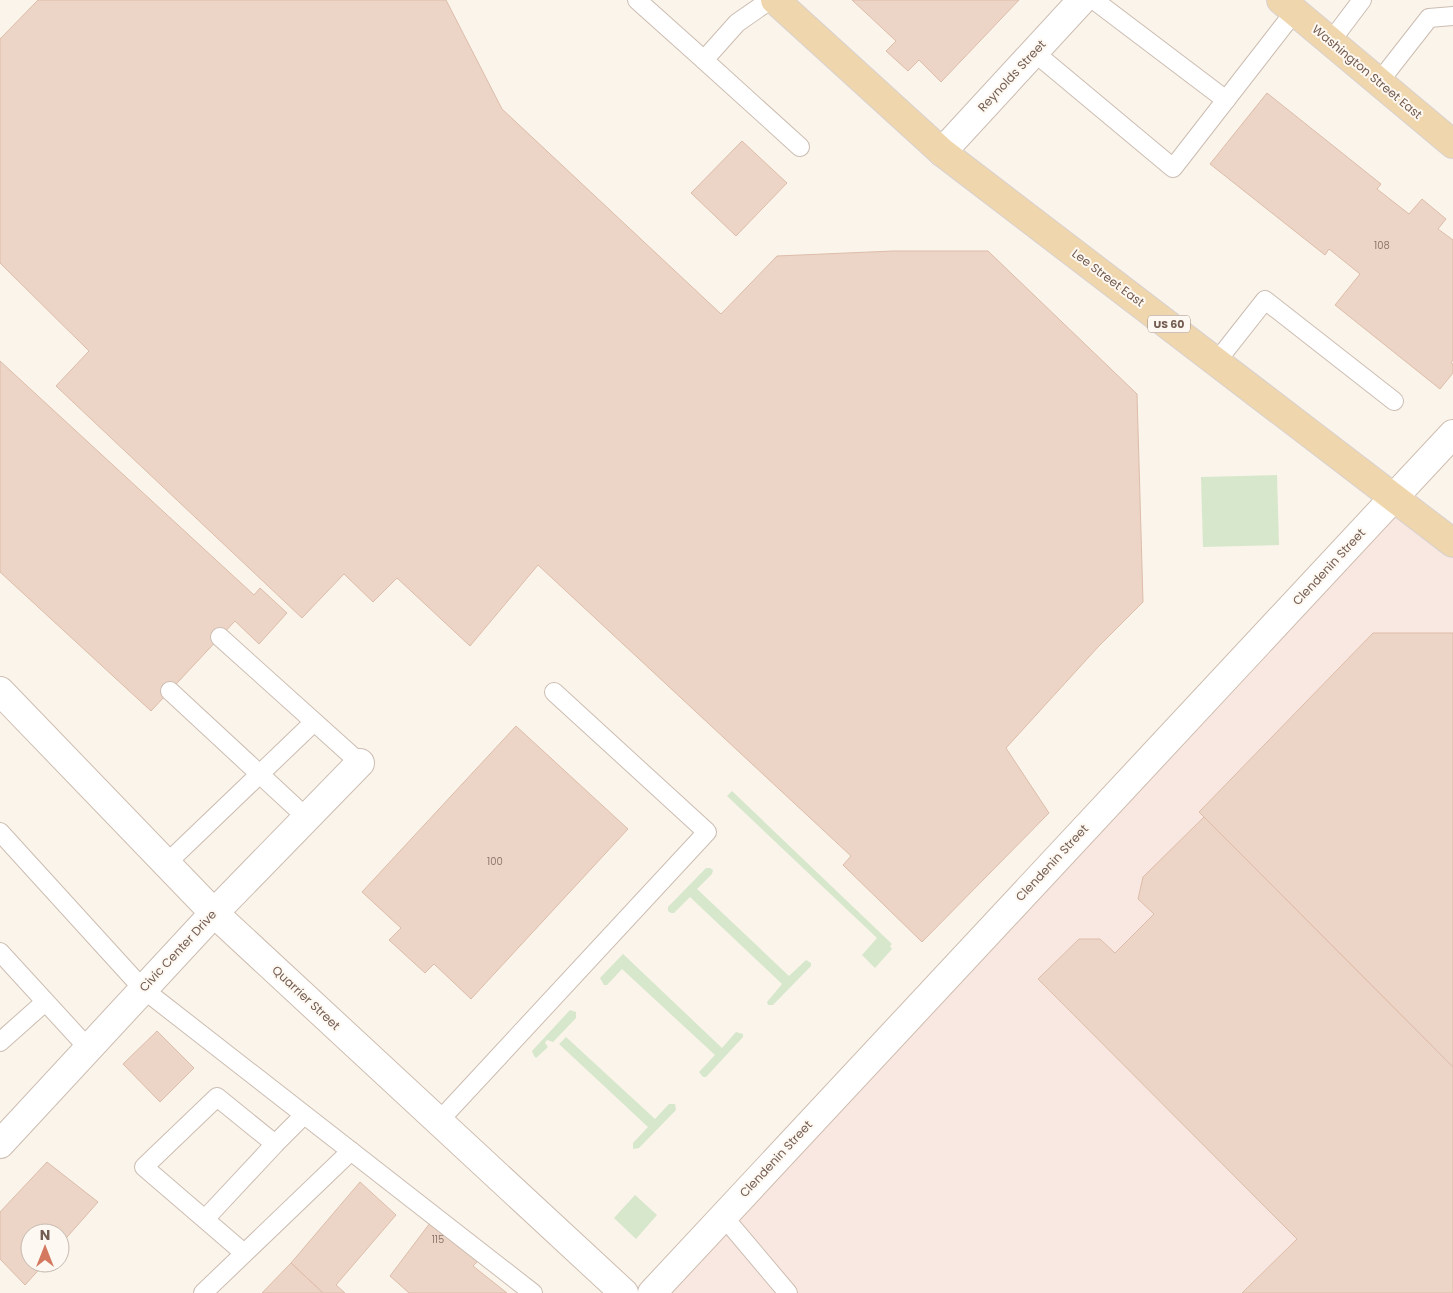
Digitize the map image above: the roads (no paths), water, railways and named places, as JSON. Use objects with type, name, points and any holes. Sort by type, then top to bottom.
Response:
[{"type":"main road","name":"Lee Street East","points":[[775,0],[942,152],[1453,543]]},
{"type":"main road","name":"Washington Street East","points":[[1288,6],[1453,144]]},
{"type":"street","name":"Reynolds Street","points":[[942,152],[1082,0]]},
{"type":"street","name":"Clendenin Street","points":[[652,1293],[1453,434]]},
{"type":"street","name":"Quarrier Street","points":[[0,691],[214,913],[624,1293]]},
{"type":"street","name":"Civic Center Drive","points":[[0,1144],[143,988],[360,763]]},
{"type":"lane","points":[[637,0],[800,147]]},
{"type":"lane","points":[[704,60],[737,23],[770,0]]},
{"type":"lane","points":[[1094,0],[1226,100]]},
{"type":"lane","points":[[1331,41],[1362,0]]},
{"type":"lane","points":[[1034,52],[1173,168],[1226,100],[1288,6]]},
{"type":"lane","points":[[1379,82],[1429,18],[1453,16]]},
{"type":"lane","points":[[1217,361],[1265,300],[1394,401]]},
{"type":"lane","points":[[220,637],[360,763]]},
{"type":"lane","points":[[170,691],[307,818]]},
{"type":"lane","points":[[439,1121],[707,832],[554,692]]},
{"type":"lane","points":[[167,864],[314,722]]},
{"type":"lane","points":[[0,832],[143,988],[533,1293]]},
{"type":"lane","points":[[0,952],[88,1048]]},
{"type":"lane","points":[[0,1042],[45,1002]]},
{"type":"lane","points":[[244,1253],[144,1168],[217,1097],[275,1144]]},
{"type":"lane","points":[[205,1219],[304,1115]]},
{"type":"lane","points":[[203,1293],[351,1151]]},
{"type":"lane","points":[[723,1216],[788,1293]]}]
